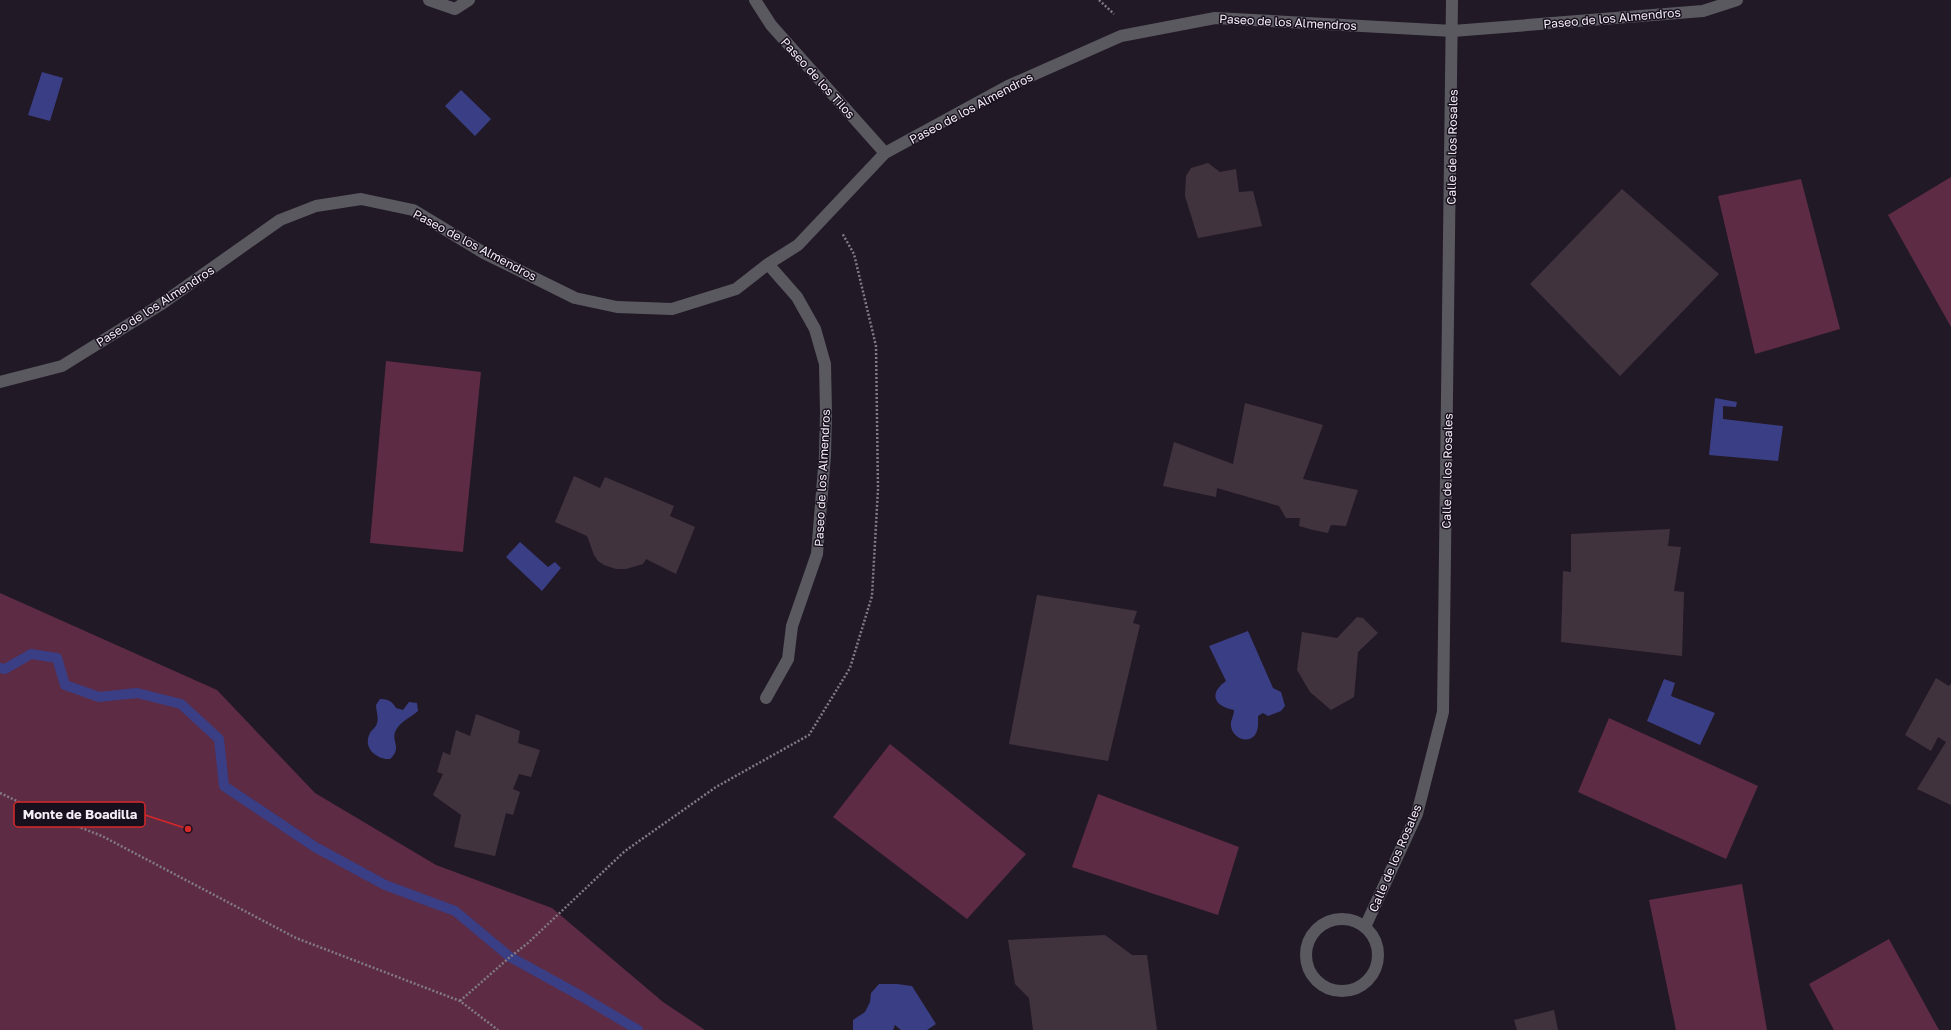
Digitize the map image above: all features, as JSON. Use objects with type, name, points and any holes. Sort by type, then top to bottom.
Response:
[{"type":"street","points":[[428,0],[455,8],[469,0]]},
{"type":"street","name":"Paseo de los Tilos","points":[[755,0],[772,25],[885,153]]},
{"type":"street","name":"Calle de los Rosales","points":[[1365,927],[1417,814],[1443,712],[1453,30],[1452,0]]},
{"type":"street","name":"Paseo de los Almendros","points":[[0,382],[62,366],[160,305],[280,220],[316,206],[361,199],[413,210],[484,253],[575,298],[617,307],[672,309],[736,289],[768,264],[798,245],[885,153],[1008,86],[1121,36],[1215,18],[1453,30],[1703,11],[1737,0]]},
{"type":"street","name":"Paseo de los Almendros","points":[[766,698],[788,659],[792,626],[817,554],[825,455],[826,413],[824,364],[815,329],[797,297],[768,264]]},
{"type":"street","points":[[1344,919],[1354,921],[1365,927],[1375,942],[1378,958],[1371,977],[1361,986],[1346,991],[1333,990],[1317,982],[1308,970],[1305,951],[1309,939],[1317,928],[1331,920],[1344,919]]},
{"type":"path","points":[[460,1001],[528,943],[625,851],[716,787],[809,735],[850,668],[872,596],[878,488],[876,346],[854,254],[829,212]]},
{"type":"path","points":[[0,792],[36,810],[102,836],[296,938],[460,1001],[498,1030]]},
{"type":"shaded area","points":[[42,72],[63,78],[50,121],[28,115]]},
{"type":"shaded area","points":[[461,90],[491,119],[475,136],[445,106]]},
{"type":"shaded area","points":[[1951,177],[1951,327],[1888,215]]},
{"type":"shaded area","points":[[1801,179],[1840,329],[1755,354],[1718,196]]},
{"type":"shaded area","points":[[386,361],[481,372],[463,552],[370,543]]},
{"type":"shaded area","points":[[1715,398],[1737,402],[1736,407],[1723,406],[1723,419],[1783,426],[1778,461],[1709,455]]},
{"type":"shaded area","points":[[520,542],[548,567],[555,562],[561,568],[542,591],[506,557]]},
{"type":"shaded area","points":[[0,593],[217,690],[315,793],[436,865],[552,908],[663,1002],[705,1030],[0,1030]]},
{"type":"shaded area","points":[[1248,631],[1273,688],[1281,692],[1285,706],[1281,711],[1268,716],[1263,713],[1258,716],[1258,728],[1255,735],[1252,738],[1244,739],[1237,736],[1232,730],[1231,724],[1234,710],[1222,705],[1216,698],[1217,690],[1226,681],[1209,646]]},
{"type":"shaded area","points":[[1664,679],[1675,683],[1671,696],[1715,713],[1700,745],[1647,721]]},
{"type":"shaded area","points":[[380,699],[390,701],[396,708],[403,710],[409,702],[417,703],[418,711],[403,722],[396,730],[394,737],[396,751],[390,759],[385,759],[376,755],[369,748],[368,744],[370,733],[378,721],[376,705]]},
{"type":"shaded area","points":[[1609,718],[1758,786],[1726,859],[1578,792]]},
{"type":"shaded area","points":[[890,744],[1026,854],[967,919],[833,817]]},
{"type":"shaded area","points":[[1098,794],[1239,847],[1218,915],[1072,867]]},
{"type":"shaded area","points":[[1742,884],[1767,1030],[1676,1030],[1649,900]]},
{"type":"shaded area","points":[[1889,939],[1939,1030],[1834,1030],[1809,984]]},
{"type":"shaded area","points":[[879,984],[912,986],[936,1024],[927,1030],[901,1030],[895,1025],[893,1030],[853,1030],[853,1020],[865,1012],[870,1002],[871,993]]},
{"type":"building","points":[[1208,163],[1220,172],[1236,169],[1239,192],[1253,191],[1262,226],[1198,238],[1185,196],[1186,176],[1191,168]]},
{"type":"building","points":[[1622,189],[1719,274],[1620,376],[1530,284]]},
{"type":"building","points":[[1245,403],[1323,425],[1303,479],[1358,490],[1346,526],[1331,525],[1328,533],[1313,530],[1299,526],[1300,518],[1286,518],[1279,506],[1217,488],[1216,497],[1163,486],[1174,442],[1233,464]]},
{"type":"building","points":[[574,476],[600,488],[605,477],[674,506],[670,516],[695,527],[676,574],[646,559],[643,564],[626,569],[616,569],[604,565],[598,561],[594,555],[587,536],[555,522]]},
{"type":"building","points":[[1670,529],[1668,546],[1681,547],[1674,591],[1684,592],[1682,656],[1561,642],[1563,571],[1571,572],[1571,534]]},
{"type":"building","points":[[1037,595],[1137,611],[1133,623],[1140,625],[1108,761],[1009,744]]},
{"type":"building","points":[[1357,617],[1363,618],[1378,633],[1358,652],[1354,697],[1331,710],[1310,692],[1297,670],[1302,632],[1337,638]]},
{"type":"building","points":[[1936,678],[1949,686],[1951,683],[1951,805],[1917,789],[1946,742],[1938,737],[1931,751],[1905,735]]},
{"type":"building","points":[[476,714],[520,731],[518,743],[540,750],[531,777],[519,774],[513,789],[520,792],[513,815],[506,813],[495,856],[454,847],[461,815],[433,795],[443,774],[437,772],[443,752],[450,755],[456,730],[470,736]]},
{"type":"building","points":[[1105,935],[1132,955],[1147,955],[1157,1030],[1033,1030],[1029,998],[1015,984],[1008,940]]},
{"type":"building","points":[[1554,1010],[1558,1030],[1517,1030],[1514,1020]]},
{"type":"waterway","points":[[0,668],[5,669],[31,654],[57,658],[65,685],[99,697],[137,693],[181,704],[219,739],[224,786],[315,847],[385,885],[455,911],[510,957],[581,996],[638,1030]]},
{"type":"place","name":"Monte de Boadilla","points":[[188,829]]}]
